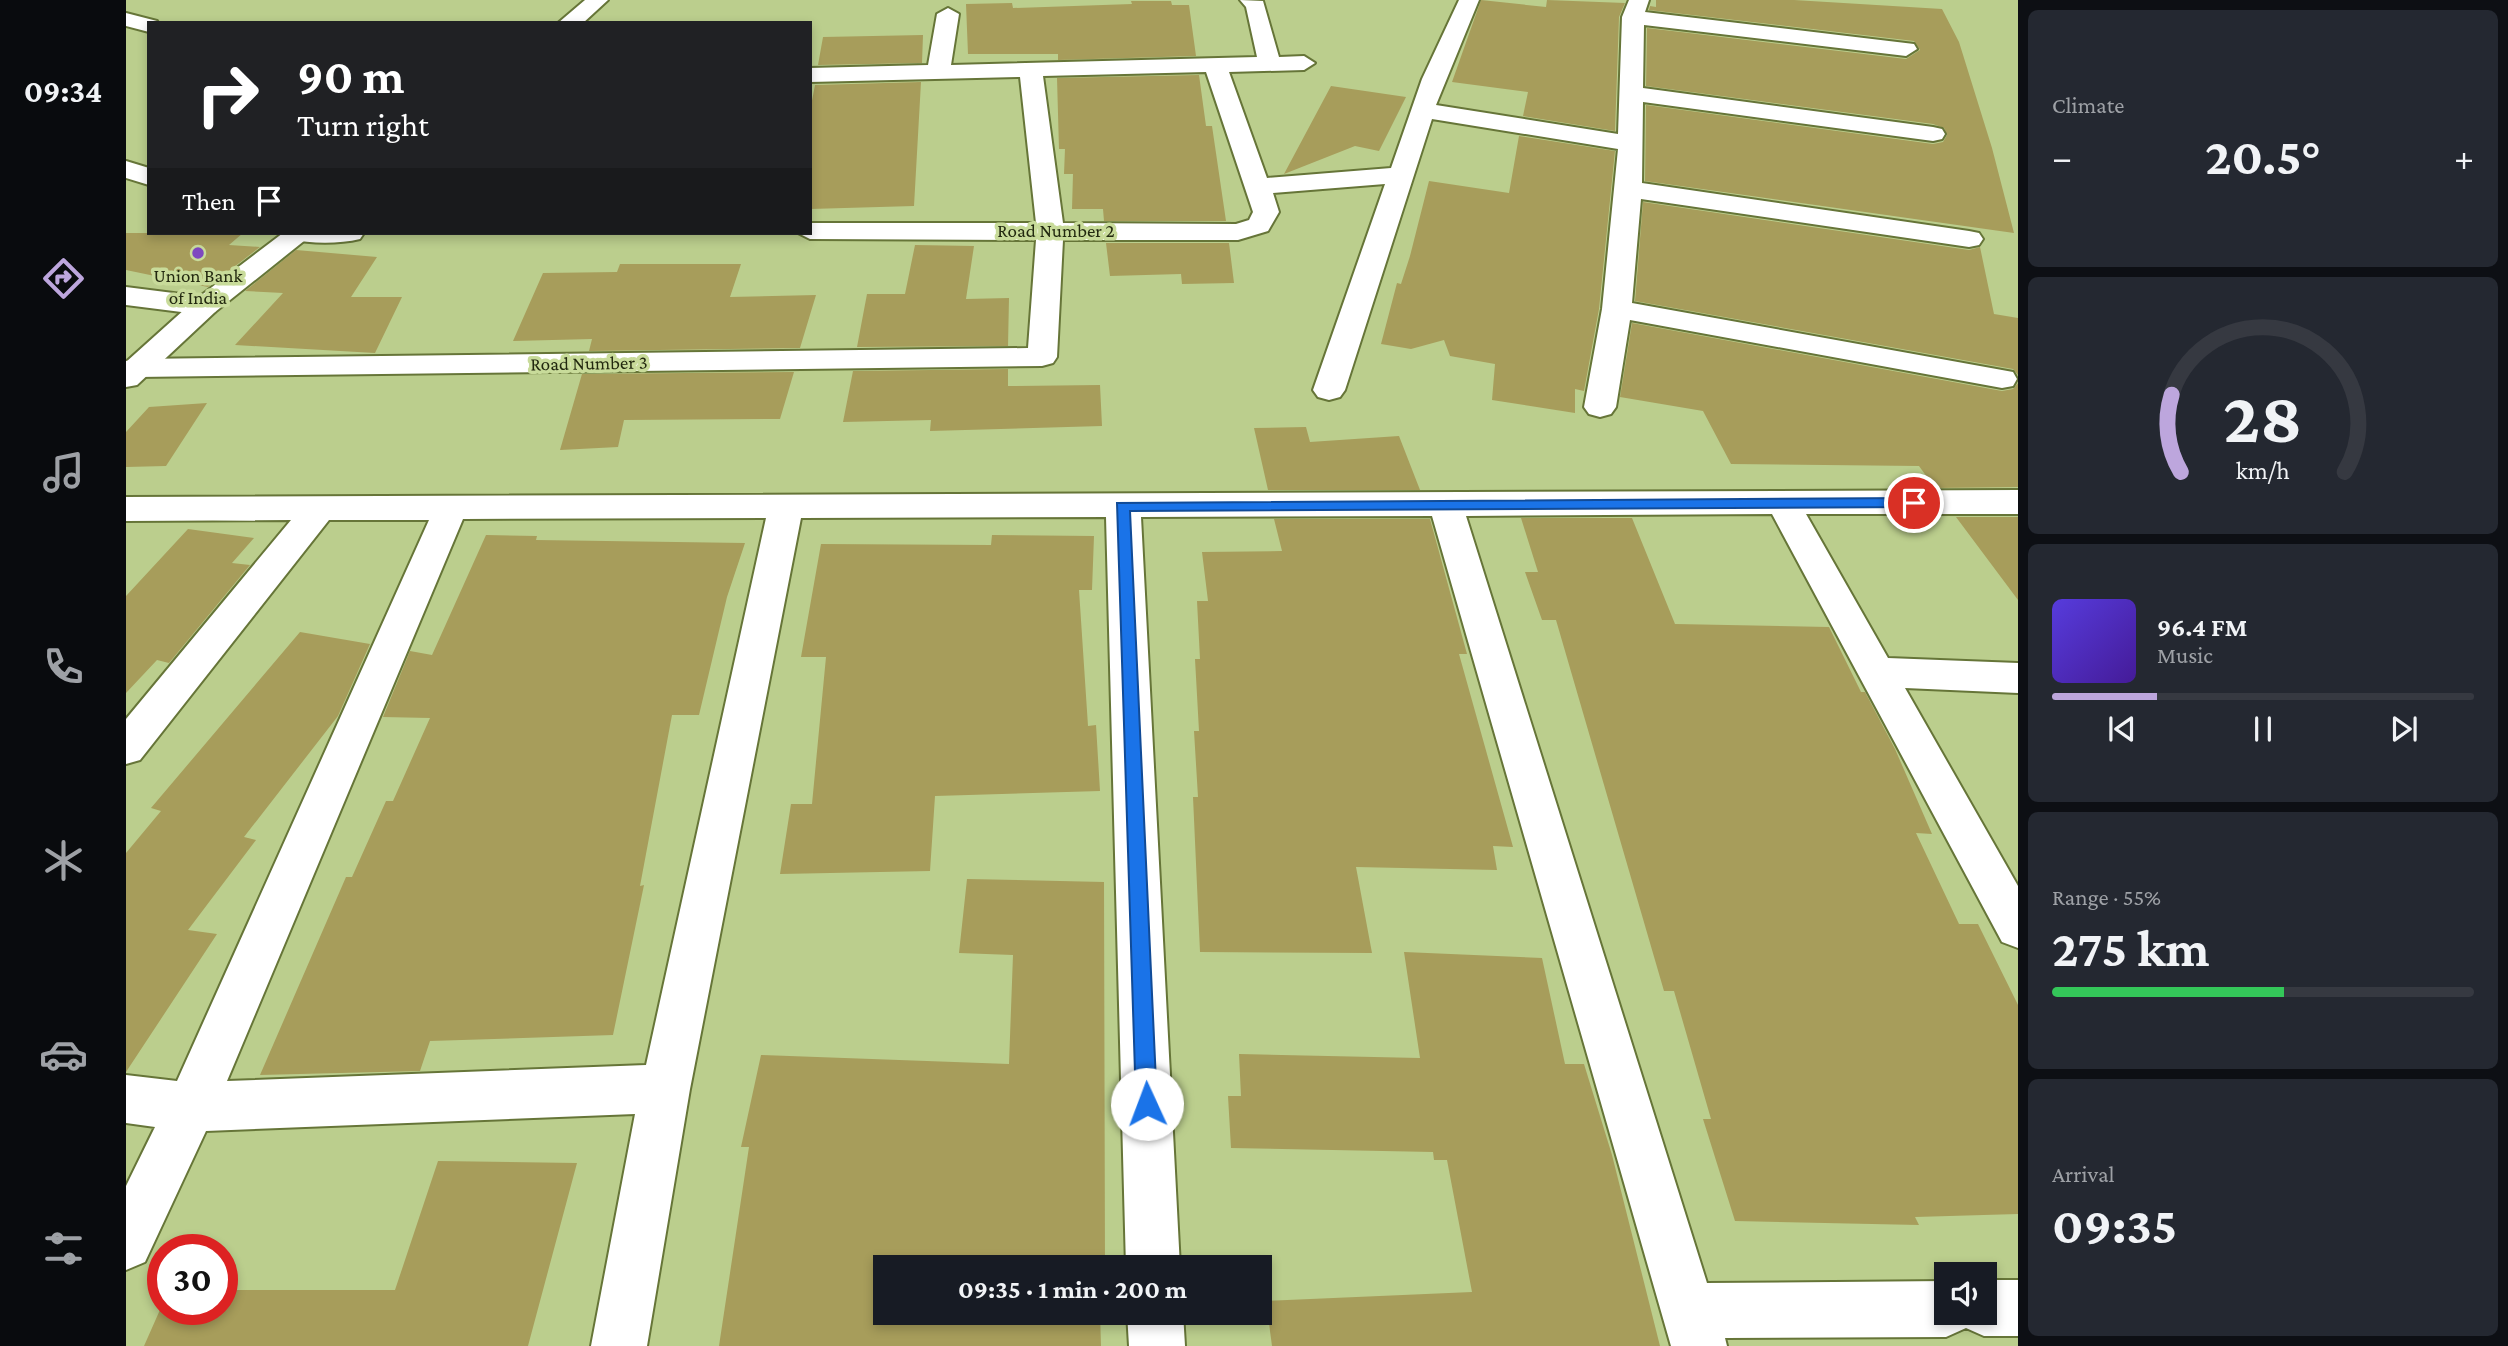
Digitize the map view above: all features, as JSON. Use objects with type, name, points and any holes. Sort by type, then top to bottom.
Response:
[{"type":"street","points":[[126,3],[133,0]]},
{"type":"street","points":[[572,21],[598,0]]},
{"type":"street","points":[[1250,0],[1256,5],[1269,63]]},
{"type":"street","points":[[1329,390],[1433,79],[1469,0]]},
{"type":"street","points":[[1600,407],[1618,309],[1629,188],[1636,9],[1906,49]]},
{"type":"street","points":[[938,73],[948,14]]},
{"type":"street","points":[[126,19],[147,25]]},
{"type":"street","points":[[812,75],[1304,63]]},
{"type":"street","points":[[1215,65],[1257,187],[1399,175]]},
{"type":"street","points":[[1031,71],[1050,230]]},
{"type":"street","points":[[1631,93],[1933,134]]},
{"type":"street","points":[[1423,110],[1632,144]]},
{"type":"street","points":[[126,169],[147,176]]},
{"type":"street","name":"Road Number 2","points":[[812,231],[1238,232],[1259,225],[1263,220],[1266,212],[1257,187]]},
{"type":"street","points":[[1629,188],[1969,239]]},
{"type":"street","name":"Road Number 3","points":[[132,373],[1042,357],[1050,230]]},
{"type":"street","points":[[132,373],[205,306],[297,235]]},
{"type":"street","points":[[126,296],[205,306]]},
{"type":"street","points":[[1618,309],[2002,379]]},
{"type":"street","points":[[126,509],[1784,505],[2018,502]]},
{"type":"street","points":[[1446,505],[1694,1328],[1934,1310]]},
{"type":"street","points":[[1784,505],[2018,928]]},
{"type":"street","points":[[1122,506],[1153,1255]]},
{"type":"street","points":[[618,1346],[665,1089],[786,507]]},
{"type":"street","points":[[126,748],[320,508]]},
{"type":"street","points":[[126,1243],[191,1107],[452,508]]},
{"type":"street","points":[[1877,672],[2018,678]]},
{"type":"street","points":[[126,1099],[191,1107],[665,1089]]},
{"type":"street","points":[[1997,1308],[2018,1308]]},
{"type":"street","points":[[1156,1325],[1157,1346]]},
{"type":"building","points":[[1481,0],[1546,7],[1547,0],[1625,3],[1619,17],[1615,131],[1523,116],[1528,92],[1452,82]]},
{"type":"building","points":[[1656,0],[1794,0],[1942,9],[1959,42],[1992,148],[2014,233],[1645,181],[1646,105],[1933,144],[1943,142],[1947,135],[1944,128],[1933,124],[1646,86],[1647,28],[1906,59],[1920,50],[1914,41],[1649,10],[1650,6],[1656,7]]},
{"type":"building","points":[[1131,1],[1171,1],[1172,5],[1189,5],[1196,56],[1058,60],[1058,54],[968,54],[966,4],[1012,3],[1013,8],[1132,4]]},
{"type":"building","points":[[923,35],[922,63],[818,65],[823,37]]},
{"type":"building","points":[[1199,75],[1206,126],[1212,126],[1226,221],[1104,221],[1103,209],[1072,209],[1073,174],[1064,174],[1065,149],[1059,149],[1057,78]]},
{"type":"building","points":[[921,82],[914,206],[812,209],[812,101],[815,85]]},
{"type":"building","points":[[1331,86],[1406,97],[1379,151],[1355,146],[1284,174]]},
{"type":"building","points":[[1519,136],[1615,151],[1599,309],[1584,391],[1575,389],[1575,413],[1492,400],[1495,364],[1450,356],[1444,340],[1411,349],[1381,344],[1397,283],[1401,284],[1410,256],[1429,181],[1509,193]]},
{"type":"building","points":[[1643,202],[1969,250],[1980,247],[1994,314],[2018,318],[2018,375],[2013,369],[1635,301]]},
{"type":"building","points":[[126,233],[241,235],[229,245],[260,247],[208,287],[126,270]]},
{"type":"building","points":[[1106,243],[1229,243],[1234,283],[1182,284],[1181,274],[1110,276]]},
{"type":"building","points":[[915,245],[974,246],[966,299],[1009,298],[1008,346],[857,347],[867,294],[905,294]]},
{"type":"building","points":[[296,250],[377,257],[351,297],[402,297],[375,353],[235,345],[283,293],[245,291]]},
{"type":"building","points":[[620,264],[741,264],[730,297],[816,295],[800,348],[589,351],[592,339],[513,341],[543,273],[617,272]]},
{"type":"building","points":[[1632,323],[2002,391],[2013,389],[2018,383],[2018,487],[1935,488],[1919,466],[1731,464],[1703,411],[1620,397]]},
{"type":"building","points":[[1008,369],[1008,386],[1100,385],[1102,426],[930,431],[931,420],[843,422],[853,371]]},
{"type":"building","points":[[794,372],[780,419],[624,420],[618,447],[560,450],[582,374]]},
{"type":"building","points":[[207,403],[166,466],[126,467],[126,432],[149,407]]},
{"type":"building","points":[[1306,427],[1310,442],[1399,436],[1420,490],[1268,490],[1254,428]]},
{"type":"building","points":[[1956,517],[2018,517],[2018,600]]},
{"type":"building","points":[[1521,518],[1632,518],[1675,624],[1829,627],[1861,692],[1865,692],[1895,749],[1932,834],[1916,833],[1959,924],[1978,924],[2018,1005],[2018,1214],[1915,1217],[1919,1225],[1735,1221],[1703,1119],[1711,1119],[1674,991],[1664,991],[1556,620],[1542,620],[1525,572],[1538,572]]},
{"type":"building","points":[[1274,519],[1430,519],[1467,654],[1459,654],[1513,847],[1493,846],[1497,870],[1356,867],[1372,953],[1200,952],[1193,797],[1198,797],[1194,731],[1199,731],[1195,659],[1200,659],[1197,601],[1208,601],[1202,552],[1282,551]]},
{"type":"building","points":[[188,529],[254,538],[232,563],[250,565],[169,663],[157,660],[126,693],[126,596]]},
{"type":"building","points":[[486,535],[537,536],[536,540],[745,543],[727,597],[699,715],[672,715],[640,886],[644,885],[613,1035],[430,1041],[420,1071],[260,1075],[346,877],[352,877],[386,801],[393,801],[430,718],[383,717],[410,651],[432,655]]},
{"type":"building","points":[[992,535],[1094,536],[1092,590],[1079,590],[1088,726],[1096,725],[1100,791],[935,796],[930,871],[780,874],[791,804],[812,804],[826,657],[801,657],[821,544],[991,545]]},
{"type":"building","points":[[300,632],[370,644],[338,716],[244,837],[256,840],[188,930],[217,934],[126,1072],[126,853],[161,811],[151,808]]},
{"type":"building","points":[[967,879],[1104,882],[1105,1255],[873,1255],[873,1325],[1100,1325],[1101,1346],[719,1346],[749,1147],[741,1147],[761,1055],[1009,1064],[1013,955],[959,953]]},
{"type":"building","points":[[1404,952],[1542,958],[1565,1064],[1584,1064],[1612,1155],[1660,1346],[1272,1346],[1269,1325],[1272,1325],[1272,1301],[1472,1292],[1447,1160],[1434,1160],[1433,1152],[1231,1148],[1228,1096],[1241,1096],[1239,1054],[1420,1058]]},
{"type":"building","points":[[438,1161],[577,1163],[528,1346],[144,1346],[153,1325],[238,1325],[238,1290],[395,1290]]},
{"type":"place","name":"Union Bank of India","points":[[198,253]]},
{"type":"route","points":[[1147,1104],[1122,506],[1914,503]]}]
